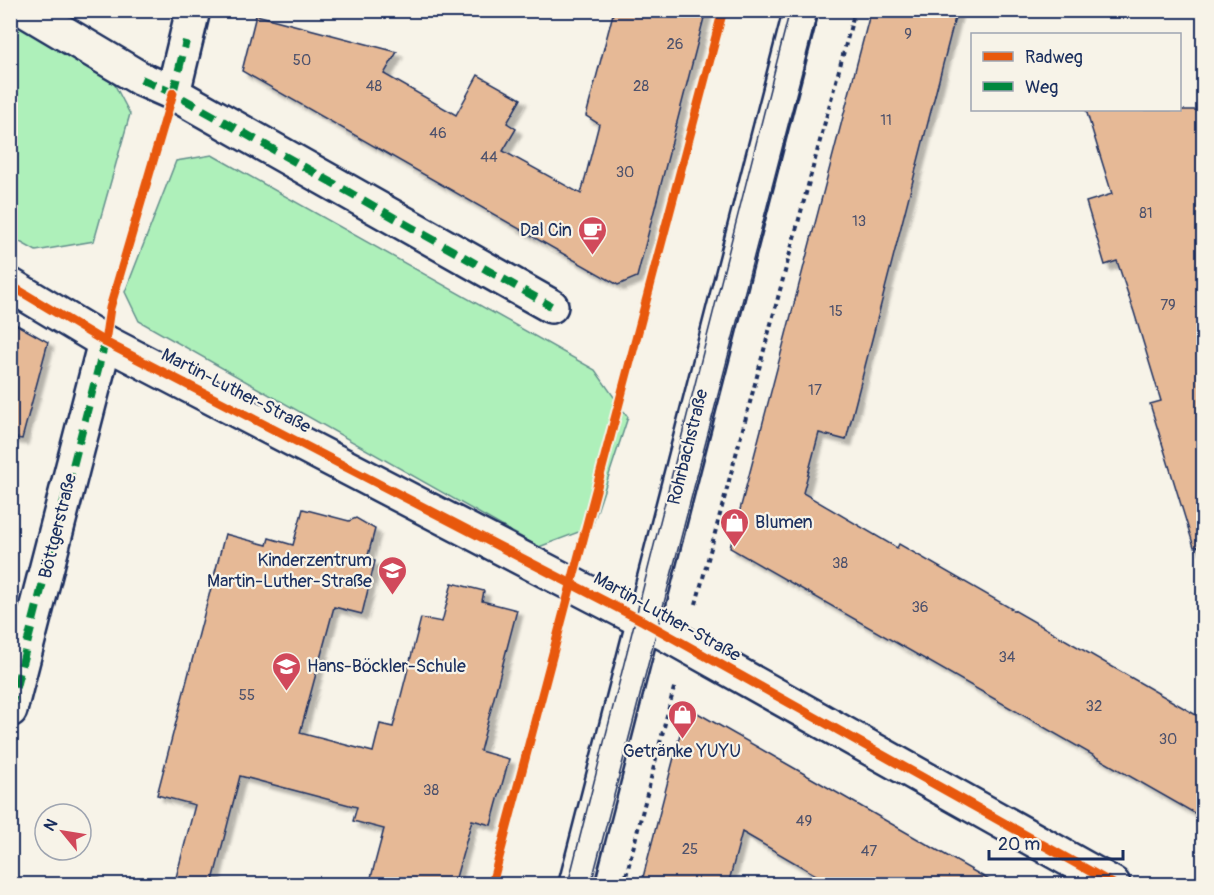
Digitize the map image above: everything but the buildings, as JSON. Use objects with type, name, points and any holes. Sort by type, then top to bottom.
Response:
[{"type":"street","points":[[25,10],[141,79],[173,93],[551,306]]},
{"type":"street","points":[[173,93],[193,10]]},
{"type":"street","name":"Rohrbachstraße","points":[[576,885],[801,10]]},
{"type":"street","name":"Martin-Luther-Straße","points":[[10,285],[105,342],[644,621],[1113,885]]},
{"type":"street","name":"Böttgerstraße","points":[[10,710],[105,342]]},
{"type":"path","points":[[492,885],[723,10]]},
{"type":"path","points":[[624,885],[685,645],[855,10]]},
{"type":"green space","points":[[11,18],[109,74],[130,114],[94,241],[36,251],[11,237]]},
{"type":"green space","points":[[212,155],[595,370],[628,417],[592,527],[539,547],[139,321],[125,292],[176,161]]},
{"type":"tram line","points":[[568,884],[790,10]]},
{"type":"tram line","points":[[591,884],[818,10]]},
{"type":"marked path","points":[[173,93],[186,41]]},
{"type":"marked path","points":[[141,79],[173,93],[551,306]]},
{"type":"marked path","points":[[10,710],[105,342],[109,344]]},
{"type":"cycle path","points":[[492,884],[723,10]]},
{"type":"cycle path","points":[[105,342],[110,308],[173,93]]},
{"type":"cycle path","points":[[10,285],[105,342],[643,621],[1113,884]]},
{"type":"place","name":"Dal Cin","points":[[593,256]]},
{"type":"place","name":"Blumen","points":[[734,548]]},
{"type":"place","name":"Kinderzentrum Martin-Luther-Straße","points":[[393,596]]},
{"type":"place","name":"Hans-Böckler-Schule","points":[[286,692]]},
{"type":"place","name":"Getränke YUYU","points":[[682,740]]}]
